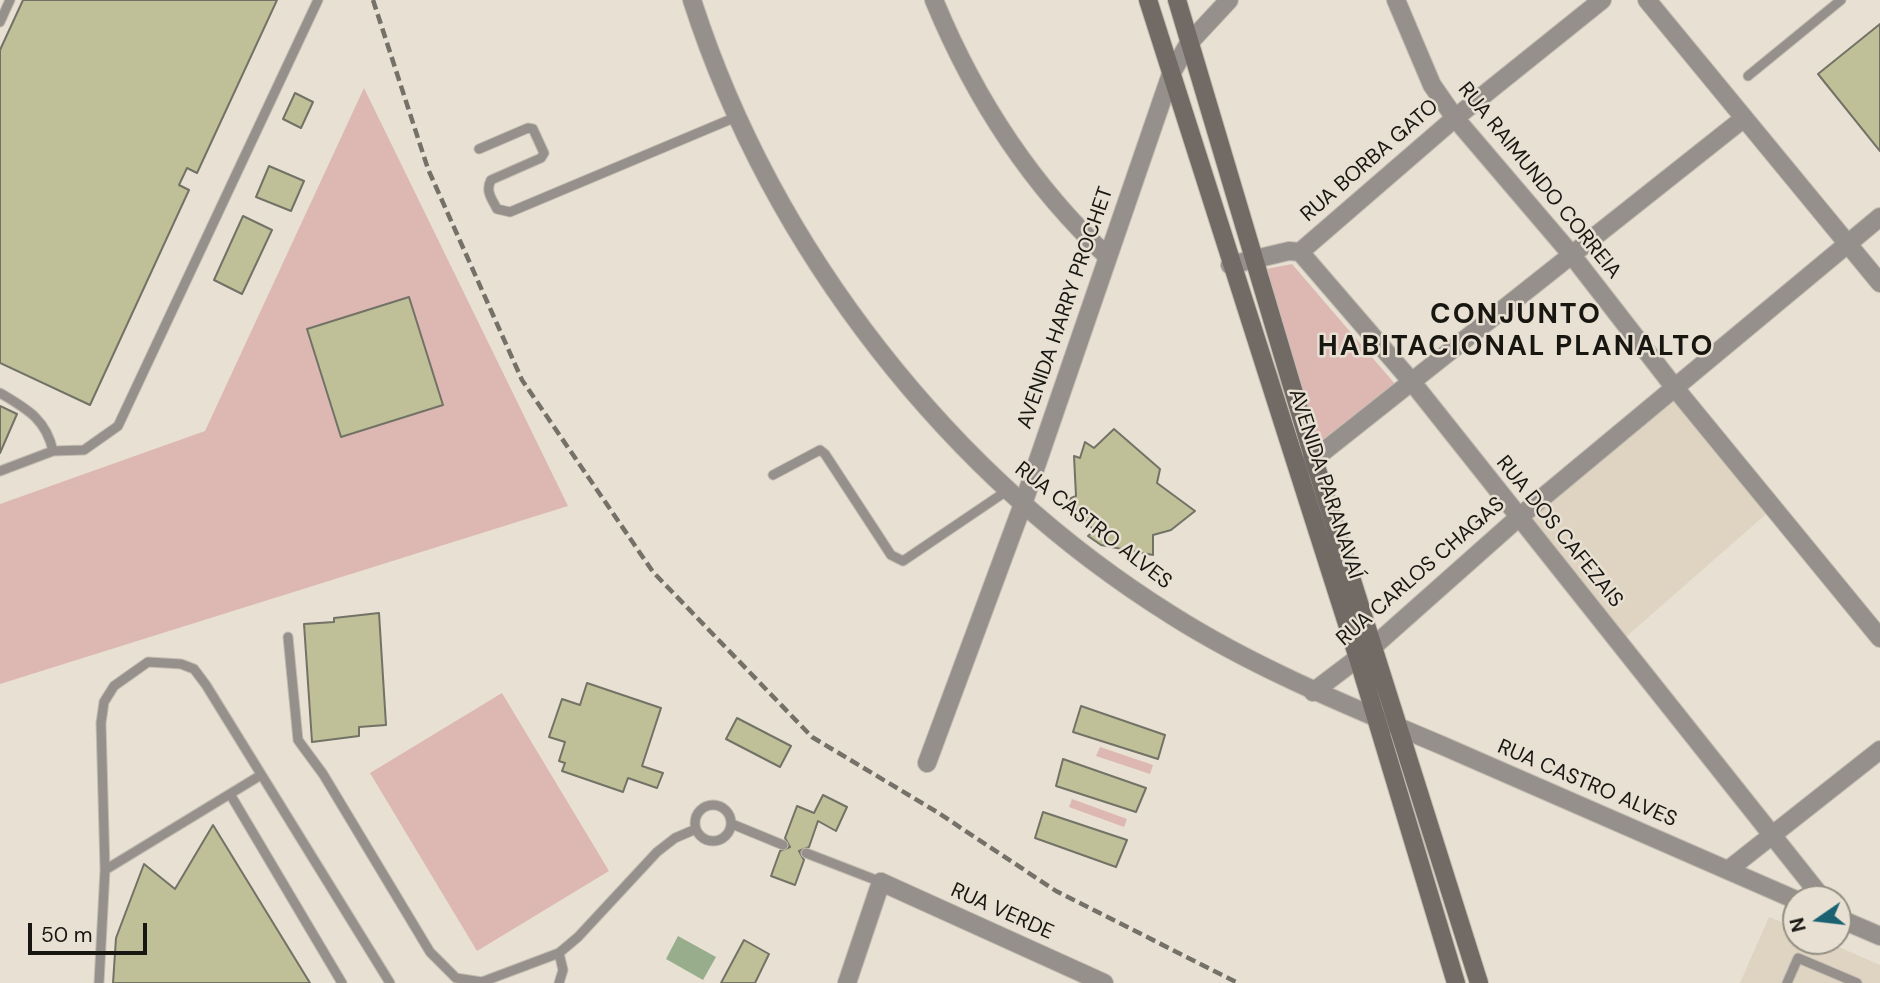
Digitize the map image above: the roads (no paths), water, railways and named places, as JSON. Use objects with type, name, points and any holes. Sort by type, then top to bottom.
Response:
[{"type":"main road","name":"AVENIDA PARANAVAÍ","points":[[1148,0],[1230,265],[1358,658],[1456,983]]},
{"type":"main road","name":"AVENIDA PARANAVAÍ","points":[[1177,0],[1314,460],[1375,645],[1479,983]]},
{"type":"street","name":"RUA CASTRO ALVES","points":[[692,0],[713,66],[752,153],[793,224],[886,358],[929,410],[1023,504],[1125,586],[1233,651],[1313,692],[1782,894]]},
{"type":"street","points":[[934,0],[978,92],[1024,164],[1071,223],[1107,256]]},
{"type":"street","name":"AVENIDA HARRY PROCHET","points":[[927,763],[1023,504],[1171,74],[1189,43],[1229,0]]},
{"type":"street","name":"RUA RAIMUNDO CORREIA","points":[[1396,0],[1432,85],[1454,117],[1571,254],[1675,388],[1880,638]]},
{"type":"street","name":"RUA BORBA GATO","points":[[1300,253],[1454,117],[1602,0]]},
{"type":"street","points":[[1647,0],[1880,283]]},
{"type":"street","points":[[1297,473],[1743,119]]},
{"type":"street","name":"RUA CARLOS CHAGAS","points":[[1313,692],[1375,645],[1518,518],[1880,217]]},
{"type":"street","points":[[1230,265],[1254,258],[1300,253]]},
{"type":"street","name":"RUA DOS CAFEZAIS","points":[[1300,253],[1412,382],[1813,885]]},
{"type":"street","points":[[1728,870],[1880,750]]},
{"type":"street","points":[[847,983],[881,883]]},
{"type":"street","name":"RUA VERDE","points":[[881,883],[1104,983]]},
{"type":"street","points":[[1852,924],[1880,936]]},
{"type":"lane","points":[[0,22],[10,0]]},
{"type":"lane","points":[[0,471],[53,451],[84,450],[118,426],[318,0]]},
{"type":"lane","points":[[1748,76],[1841,0]]},
{"type":"lane","points":[[480,149],[528,128],[533,129],[544,153],[541,158],[491,180],[488,184],[497,209],[510,212],[736,117]]},
{"type":"lane","points":[[0,393],[38,416],[50,435],[53,451]]},
{"type":"lane","points":[[773,475],[820,450],[891,555],[903,561],[1008,490]]},
{"type":"lane","points":[[288,637],[298,740],[323,774],[430,952],[456,978],[482,982],[559,953],[579,937],[657,852],[675,838],[696,829]]},
{"type":"lane","points":[[99,983],[105,870],[101,723],[104,702],[114,686],[148,662],[181,664],[194,669],[390,983]]},
{"type":"lane","points":[[105,870],[261,775]]},
{"type":"lane","points":[[230,793],[342,983]]},
{"type":"lane","points":[[732,824],[725,837],[712,841],[699,835],[695,822],[701,809],[714,804],[727,811],[732,824],[783,845]]},
{"type":"lane","points":[[806,853],[881,883]]},
{"type":"lane","points":[[559,953],[563,970],[559,983]]},
{"type":"lane","points":[[1787,983],[1798,958],[1857,983]]},
{"type":"railway","points":[[373,0],[428,169],[522,380],[653,572],[812,737],[937,812],[1056,891],[1238,983]]},
{"type":"district","name":"CONJUNTO HABITACIONAL PLANALTO","points":[[1516,332]]}]
